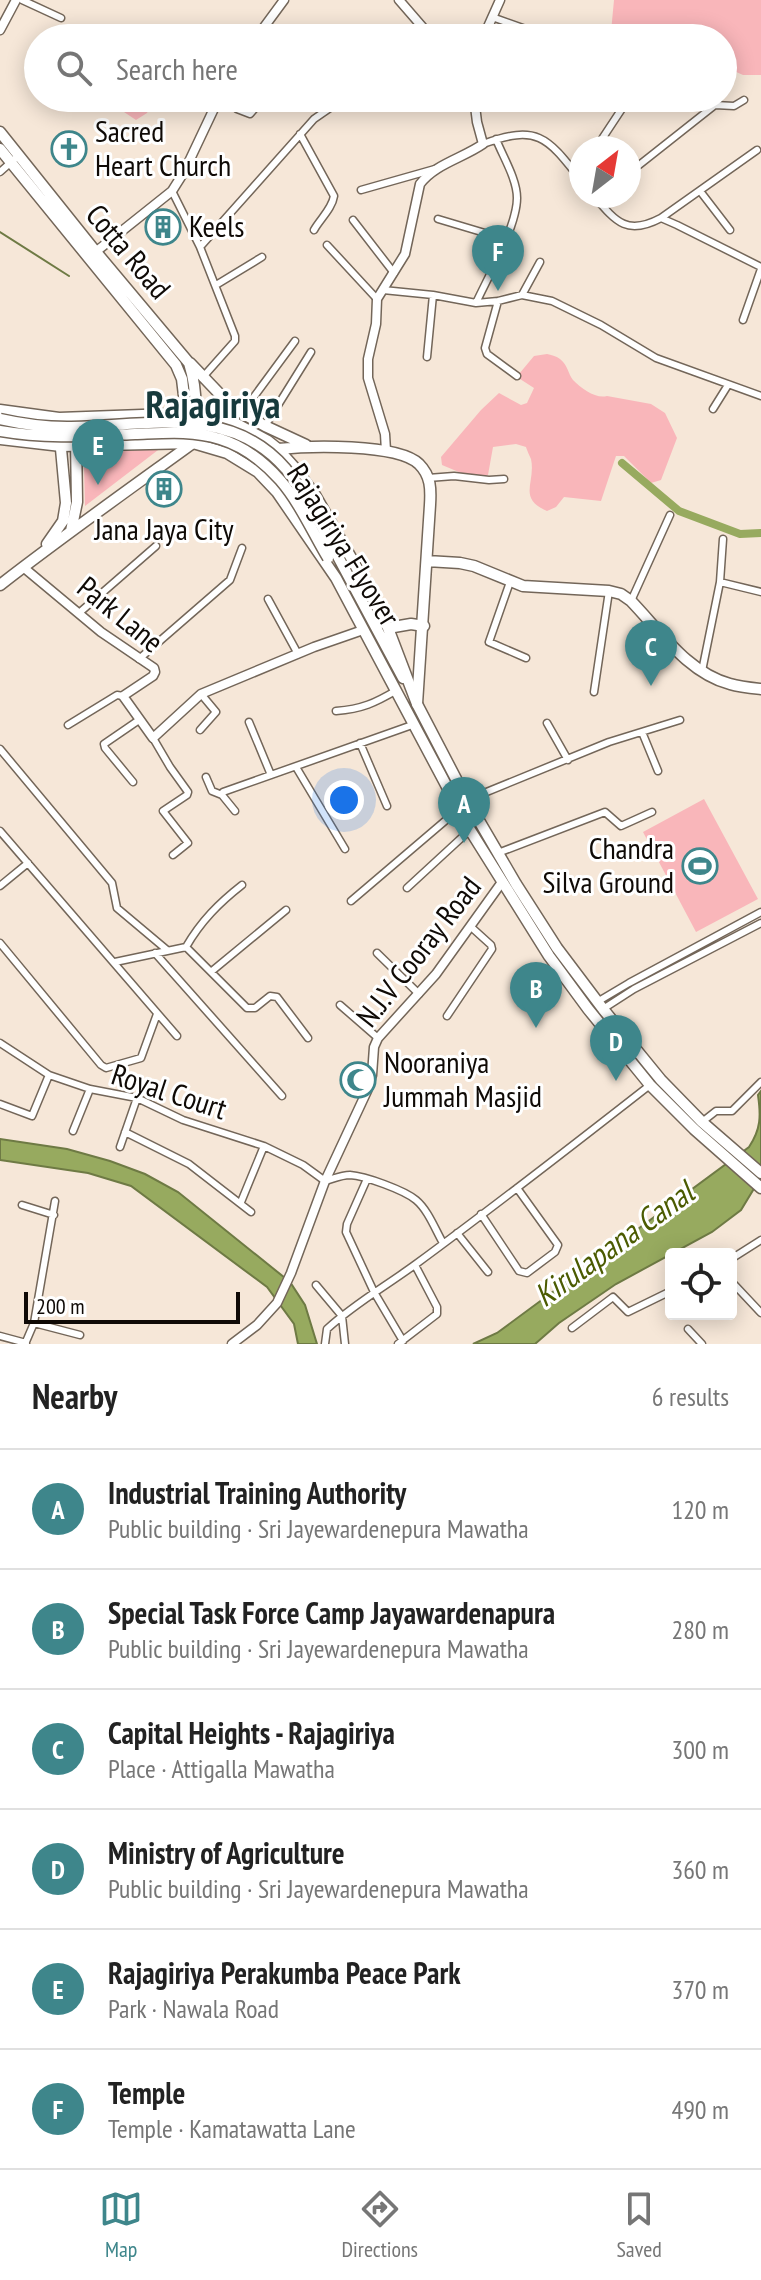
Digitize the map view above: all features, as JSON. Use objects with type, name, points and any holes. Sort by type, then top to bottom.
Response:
[{"type":"main road","name":"Cotta Road","points":[[0,132],[14,160]]},
{"type":"main road","name":"Cotta Road","points":[[0,149],[14,160],[188,362],[193,376],[191,413]]},
{"type":"main road","name":"Cotta Road","points":[[93,254],[177,368],[191,413]]},
{"type":"main road","points":[[177,368],[188,362],[278,449],[315,495],[388,628],[417,704],[467,800],[557,948],[661,1080],[761,1188]]},
{"type":"main road","points":[[237,410],[308,446]]},
{"type":"main road","points":[[0,411],[59,418],[191,413],[233,422],[268,441]]},
{"type":"main road","points":[[0,411],[22,427],[17,434],[0,435]]},
{"type":"main road","points":[[191,413],[193,443]]},
{"type":"main road","points":[[44,549],[63,521],[65,512],[59,418]]},
{"type":"main road","points":[[71,532],[77,502],[74,418]]},
{"type":"main road","name":"Rajagiriya Flyover","points":[[0,419],[66,427],[191,422],[223,429],[260,447],[286,469],[302,491],[417,704]]},
{"type":"main road","name":"Rajagiriya Flyover","points":[[0,435],[64,437],[187,433],[222,439],[259,460],[286,487],[304,517],[382,653],[415,724]]},
{"type":"main road","points":[[0,435],[61,446],[193,443],[227,453],[258,472],[277,492],[336,578],[470,830],[549,956],[650,1085],[730,1154],[761,1173]]},
{"type":"main road","points":[[0,585],[44,549],[193,443]]},
{"type":"main road","points":[[278,449],[308,446],[386,451],[409,457],[428,478],[431,493],[417,704]]},
{"type":"main road","points":[[427,561],[474,566],[523,586],[621,594],[685,659],[702,671],[729,684],[761,689]]},
{"type":"main road","points":[[388,628],[411,624],[424,626]]},
{"type":"main road","points":[[401,657],[411,662],[422,651]]},
{"type":"street","points":[[0,30],[16,0]]},
{"type":"street","points":[[22,0],[61,18]]},
{"type":"street","points":[[266,24],[284,0]]},
{"type":"street","points":[[399,0],[420,24]]},
{"type":"street","points":[[489,24],[500,0]]},
{"type":"street","points":[[492,17],[512,24]]},
{"type":"street","points":[[737,104],[744,100]]},
{"type":"street","points":[[93,254],[172,191],[212,112]]},
{"type":"street","points":[[200,247],[300,134],[324,112]]},
{"type":"street","points":[[476,112],[483,144]]},
{"type":"street","points":[[604,136],[620,112]]},
{"type":"street","points":[[641,164],[706,112]]},
{"type":"street","points":[[300,134],[334,196],[330,208],[314,230]]},
{"type":"street","points":[[386,451],[385,434],[368,378],[368,359],[376,324],[377,299],[405,254],[420,184],[427,175],[483,144],[517,134],[538,135],[569,166]]},
{"type":"street","points":[[476,303],[513,220],[517,200],[496,139]]},
{"type":"street","points":[[606,208],[620,223],[631,228],[646,226],[757,150]]},
{"type":"street","points":[[0,172],[14,160]]},
{"type":"street","points":[[361,190],[441,167]]},
{"type":"street","points":[[172,191],[216,285],[235,341],[203,377]]},
{"type":"street","points":[[700,191],[730,230]]},
{"type":"street","points":[[661,218],[761,268],[743,320]]},
{"type":"street","points":[[438,219],[505,239]]},
{"type":"street","points":[[353,220],[394,273]]},
{"type":"street","points":[[327,245],[377,299]]},
{"type":"street","points":[[216,285],[262,257]]},
{"type":"street","points":[[522,295],[540,262]]},
{"type":"street","points":[[383,290],[476,303],[522,295],[552,301],[601,325],[656,358],[761,396]]},
{"type":"street","points":[[427,357],[433,295]]},
{"type":"street","points":[[498,301],[485,348],[487,354],[517,376]]},
{"type":"street","points":[[237,410],[295,341]]},
{"type":"street","points":[[265,426],[311,352]]},
{"type":"street","points":[[713,409],[728,385]]},
{"type":"street","points":[[428,478],[504,479]]},
{"type":"street","points":[[631,601],[670,515]]},
{"type":"street","points":[[702,671],[720,582],[723,539]]},
{"type":"street","points":[[79,613],[156,546]]},
{"type":"street","points":[[139,659],[230,580],[242,548]]},
{"type":"street","name":"Park Lane","points":[[23,567],[101,632],[154,668],[153,676],[123,696],[188,792],[163,811],[188,843],[173,855]]},
{"type":"street","points":[[510,582],[489,642],[526,658]]},
{"type":"street","points":[[720,582],[761,592]]},
{"type":"street","points":[[594,692],[609,591]]},
{"type":"street","points":[[268,599],[298,654]]},
{"type":"street","points":[[153,738],[201,694],[363,630]]},
{"type":"street","points":[[336,711],[360,709],[397,690]]},
{"type":"street","points":[[200,730],[216,712],[201,694]]},
{"type":"street","points":[[68,725],[117,695],[123,696]]},
{"type":"street","points":[[133,782],[104,744],[139,720]]},
{"type":"street","points":[[467,800],[609,742],[680,720]]},
{"type":"street","points":[[249,722],[271,775]]},
{"type":"street","points":[[547,723],[568,760]]},
{"type":"street","points":[[222,795],[223,792],[415,724]]},
{"type":"street","points":[[642,732],[658,771]]},
{"type":"street","points":[[360,743],[387,806]]},
{"type":"street","points":[[0,749],[112,883],[117,908],[167,950]]},
{"type":"street","points":[[296,767],[345,849]]},
{"type":"street","points":[[206,777],[212,791],[222,795],[235,811]]},
{"type":"street","points":[[351,901],[459,809]]},
{"type":"street","points":[[498,853],[605,812],[621,826],[652,812]]},
{"type":"street","points":[[407,888],[470,830]]},
{"type":"street","points":[[0,831],[177,1036]]},
{"type":"street","points":[[0,886],[28,863]]},
{"type":"street","name":"N.J.V Cooray Road","points":[[233,1344],[257,1325],[277,1303],[325,1181],[367,1091],[378,1038],[419,994],[502,882]]},
{"type":"street","points":[[186,947],[216,906],[242,885]]},
{"type":"street","points":[[212,971],[286,910]]},
{"type":"street","points":[[600,1006],[629,983],[761,912]]},
{"type":"street","points":[[600,1006],[761,923]]},
{"type":"street","points":[[447,1016],[492,949],[470,926]]},
{"type":"street","points":[[0,943],[106,1068],[141,1058],[157,1014]]},
{"type":"street","points":[[115,962],[186,947]]},
{"type":"street","points":[[186,947],[247,1008],[255,1008],[270,996],[277,997],[308,1038]]},
{"type":"street","points":[[155,953],[282,1096]]},
{"type":"street","points":[[377,953],[419,994]]},
{"type":"street","points":[[340,1005],[378,1038]]},
{"type":"street","name":"Royal Court","points":[[0,1043],[49,1075],[90,1089],[137,1098],[183,1120],[264,1146],[303,1165],[325,1181]]},
{"type":"street","points":[[0,1104],[32,1116],[49,1075]]},
{"type":"street","points":[[702,1122],[716,1111],[732,1111],[761,1082]]},
{"type":"street","points":[[325,1344],[327,1329],[342,1316],[415,1265],[650,1085]]},
{"type":"street","points":[[73,1131],[90,1089]]},
{"type":"street","points":[[120,1147],[137,1098]]},
{"type":"street","points":[[125,1132],[189,1164],[251,1212]]},
{"type":"street","points":[[241,1202],[264,1146]]},
{"type":"street","points":[[325,1181],[349,1175],[367,1179],[416,1200],[443,1243]]},
{"type":"street","points":[[367,1179],[346,1232],[352,1250],[400,1342],[437,1314],[437,1307],[415,1265]]},
{"type":"street","points":[[481,1214],[519,1271],[527,1273],[555,1252],[558,1245],[517,1188]]},
{"type":"street","points":[[0,1336],[25,1344],[34,1323],[55,1201]]},
{"type":"street","points":[[22,1205],[54,1215]]},
{"type":"street","points":[[457,1233],[488,1272]]},
{"type":"street","points":[[737,1255],[761,1240]]},
{"type":"street","points":[[316,1285],[342,1316],[345,1344]]},
{"type":"street","points":[[737,1287],[761,1313]]},
{"type":"street","points":[[572,1328],[613,1297],[625,1311],[665,1294]]},
{"type":"street","points":[[34,1323],[80,1335]]},
{"type":"street","points":[[688,1329],[702,1344]]},
{"type":"shaded area","points":[[614,0],[761,0],[761,75],[737,72],[737,24],[612,24]]},
{"type":"shaded area","points":[[124,112],[148,112],[136,120]]},
{"type":"shaded area","points":[[547,354],[563,361],[573,380],[589,392],[651,404],[665,413],[677,438],[661,480],[651,483],[624,456],[616,456],[601,501],[564,497],[556,507],[547,511],[538,506],[530,495],[532,468],[526,447],[516,444],[493,447],[488,475],[478,480],[442,465],[441,457],[499,393],[521,405],[527,403],[534,388],[520,379],[519,374],[534,356]]},
{"type":"shaded area","points":[[162,447],[85,506],[84,465],[92,455]]},
{"type":"shaded area","name":"Chandra Silva Ground","points":[[704,799],[758,899],[696,932],[643,832]]},
{"type":"shaded area","points":[[761,1091],[761,1177],[741,1210],[712,1232],[682,1248],[665,1248],[665,1257],[616,1284],[559,1323],[535,1344],[473,1344],[497,1333],[749,1147],[758,1128],[758,1095]]},
{"type":"shaded area","points":[[0,1139],[67,1149],[110,1161],[145,1174],[178,1192],[290,1282],[305,1305],[317,1344],[298,1344],[294,1324],[267,1287],[131,1186],[88,1173],[0,1160]]},
{"type":"waterway","points":[[0,232],[69,276]]},
{"type":"waterway","points":[[622,463],[679,511],[740,534],[761,533]]},
{"type":"place","name":"Sacred Heart Church","points":[[69,149]]},
{"type":"place","name":"Keels","points":[[163,227]]},
{"type":"place","name":"Temple","points":[[498,291]]},
{"type":"place","name":"Rajagiriya Perakumba Peace Park","points":[[98,485]]},
{"type":"place","name":"Jana Jaya City","points":[[164,489]]},
{"type":"place","name":"Capital Heights - Rajagiriya","points":[[651,686]]},
{"type":"place","name":"Industrial Training Authority","points":[[464,843]]},
{"type":"place","name":"Chandra Silva Ground","points":[[700,866]]},
{"type":"place","name":"Special Task Force Camp Jayawardenapura","points":[[536,1028]]},
{"type":"place","name":"Nooraniya Jummah Masjid","points":[[358,1080]]},
{"type":"place","name":"Ministry of Agriculture","points":[[616,1081]]},
{"type":"district","name":"Rajagiriya","points":[[213,405]]},
{"type":"water label","name":"Kirulapana Canal","points":[[614,1244]]}]
